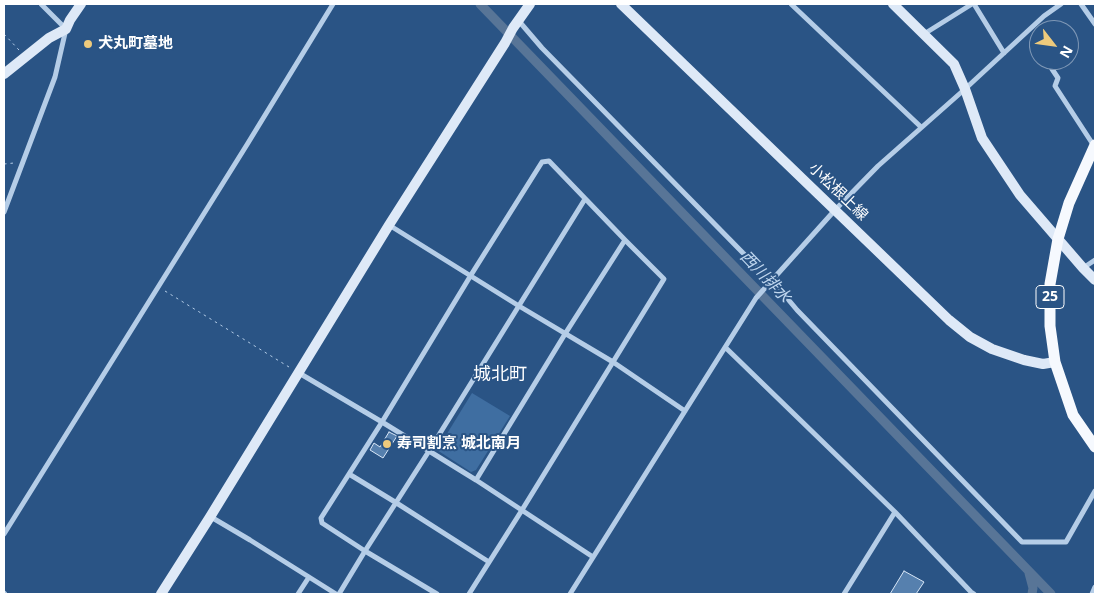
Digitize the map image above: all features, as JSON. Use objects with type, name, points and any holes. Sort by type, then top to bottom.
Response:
[{"type":"main road","name":"25","points":[[1095,146],[1069,203],[1058,238],[1050,284],[1050,326],[1055,362],[1073,414],[1095,447]]},
{"type":"street","points":[[41,4],[66,29]]},
{"type":"street","points":[[4,212],[55,77],[66,29],[81,4]]},
{"type":"street","points":[[4,534],[333,4]]},
{"type":"street","points":[[161,594],[389,225],[530,4]]},
{"type":"street","name":"小松根上線","points":[[621,4],[948,320],[970,337],[992,349],[1024,360],[1044,364],[1055,362]]},
{"type":"street","points":[[791,4],[921,127]]},
{"type":"street","points":[[893,4],[954,64],[982,138],[1020,195],[1095,280]]},
{"type":"street","points":[[924,35],[972,4],[1004,53]]},
{"type":"street","points":[[570,594],[756,298],[835,210],[878,166],[1044,16],[1061,4]]},
{"type":"street","points":[[1081,4],[1095,24]]},
{"type":"street","points":[[516,24],[772,280],[804,317],[1022,542],[1066,542],[1095,491]]},
{"type":"street","points":[[4,74],[48,38],[66,29]]},
{"type":"street","points":[[1053,70],[1058,78],[1054,86],[1095,146]]},
{"type":"street","points":[[438,594],[365,551],[322,523],[321,518],[542,162],[549,161],[664,279],[469,594]]},
{"type":"street","points":[[210,516],[337,594],[585,199]]},
{"type":"street","points":[[389,225],[613,362],[685,411]]},
{"type":"street","points":[[476,480],[625,240]]},
{"type":"street","points":[[1084,268],[1095,260]]},
{"type":"street","points":[[726,348],[895,512],[974,594]]},
{"type":"street","points":[[299,373],[476,480],[593,557]]},
{"type":"street","points":[[349,474],[489,562]]},
{"type":"street","points":[[844,594],[895,512]]},
{"type":"street","points":[[298,594],[309,577]]},
{"type":"street","points":[[1092,594],[1095,587]]},
{"type":"path","points":[[4,34],[25,57]]},
{"type":"path","points":[[4,164],[22,162]]},
{"type":"path","points":[[158,288],[299,373]]},
{"type":"shaded area","points":[[472,393],[510,416],[476,470],[471,472],[437,450]]},
{"type":"building","name":"寿司割烹 城北南月","points":[[389,432],[397,436],[383,458],[370,450],[374,443],[380,447]]},
{"type":"building","points":[[904,571],[924,582],[916,594],[890,594]]},
{"type":"waterway","name":"西川排水","points":[[480,4],[1051,594]]},
{"type":"waterway","points":[[1029,573],[1033,588],[1032,594]]},
{"type":"place","name":"犬丸町墓地","points":[[88,44]]},
{"type":"place","name":"寿司割烹 城北南月","points":[[387,444]]},
{"type":"district","name":"城北町","points":[[500,375]]}]
